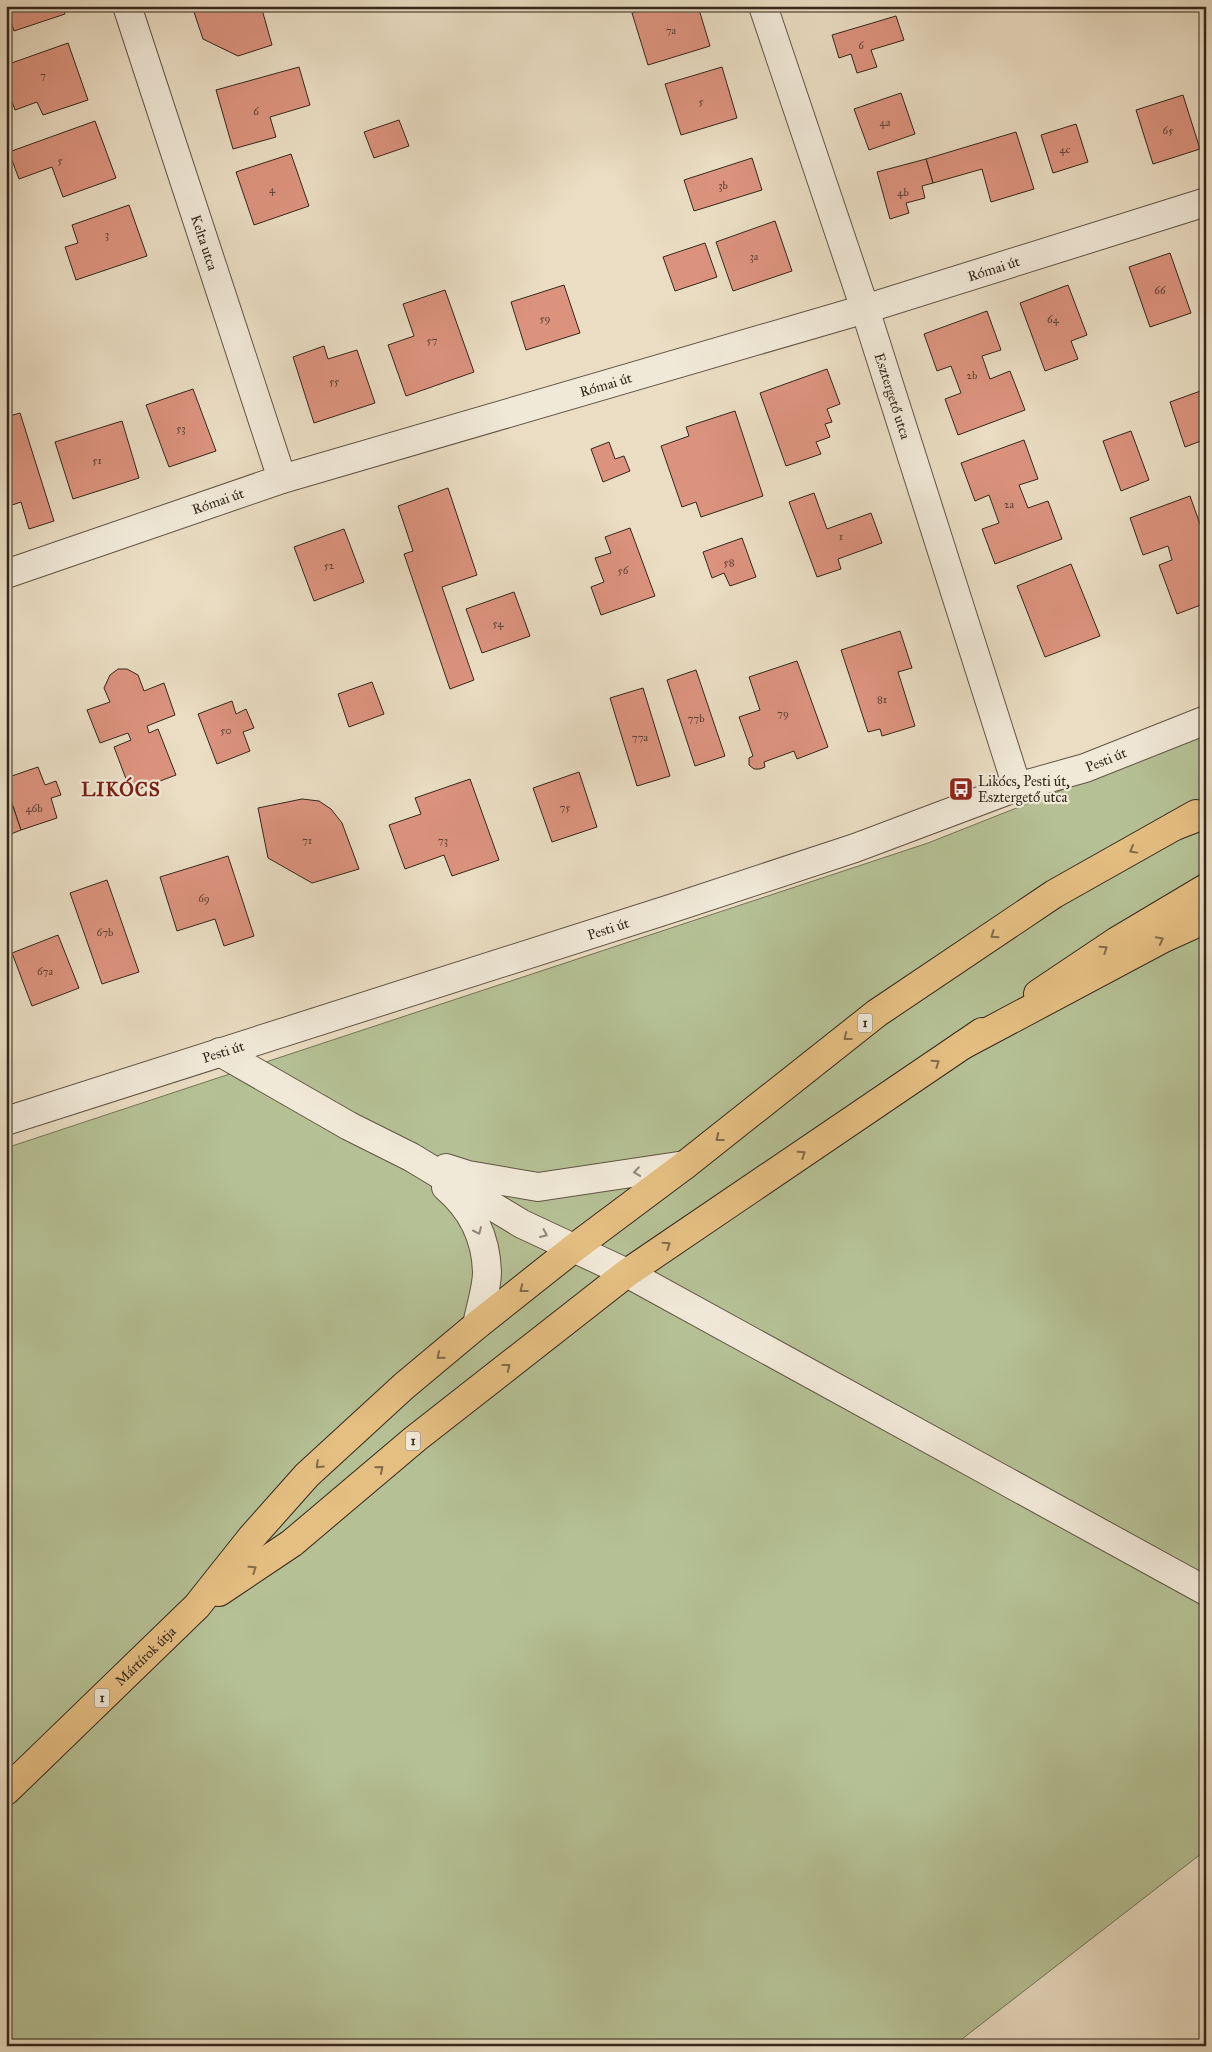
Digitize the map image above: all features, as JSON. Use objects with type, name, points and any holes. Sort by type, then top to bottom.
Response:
[{"type":"main road","name":"1","points":[[197,1606],[251,1538],[307,1475],[404,1386],[574,1248],[685,1165],[877,1013],[1054,894],[1206,808]]},
{"type":"main road","points":[[1176,826],[1206,814]]},
{"type":"main road","name":"1","points":[[197,1606],[292,1543],[414,1439],[627,1273],[1117,941],[1164,911],[1206,888]]},
{"type":"main road","points":[[963,1045],[1164,938],[1206,919]]},
{"type":"main road","name":"Mártírok útja","points":[[6,1791],[197,1606]]},
{"type":"street","name":"Kelta utca","points":[[127,6],[282,479]]},
{"type":"street","name":"Esztergető utca","points":[[763,6],[865,309],[1017,787]]},
{"type":"street","name":"Római út","points":[[6,574],[282,479],[865,309],[1206,202]]},
{"type":"street","name":"Pesti út","points":[[6,1121],[846,851],[1017,787],[1085,768],[1206,720]]},
{"type":"street","points":[[220,1052],[349,1126],[411,1157],[522,1224],[627,1273],[1206,1590]]},
{"type":"street","points":[[411,1157],[468,1175],[538,1187],[685,1165]]},
{"type":"street","points":[[411,1157],[459,1198],[481,1232],[487,1272],[477,1325]]},
{"type":"green space","points":[[1206,733],[1206,1850],[953,2046],[6,2046],[6,1148],[928,843]]},
{"type":"building","points":[[6,6],[62,6],[65,14],[14,31]]},
{"type":"building","points":[[192,6],[261,6],[272,45],[238,56],[203,39]]},
{"type":"building","points":[[655,6],[698,6],[710,46],[648,65],[632,13]]},
{"type":"building","points":[[827,6],[845,6],[829,11]]},
{"type":"building","points":[[896,16],[904,40],[871,50],[877,67],[857,73],[851,54],[839,58],[832,35]]},
{"type":"building","points":[[68,43],[88,100],[43,115],[37,102],[15,110],[6,85],[6,65]]},
{"type":"building","points":[[299,67],[310,105],[270,117],[276,137],[233,149],[216,90]]},
{"type":"building","points":[[722,67],[737,118],[681,135],[665,84]]},
{"type":"building","points":[[901,93],[915,134],[869,150],[854,109]]},
{"type":"building","points":[[1183,95],[1200,149],[1153,164],[1136,110]]},
{"type":"building","points":[[399,120],[409,146],[374,158],[364,132]]},
{"type":"building","points":[[95,121],[116,178],[63,197],[52,167],[19,179],[9,152]]},
{"type":"building","points":[[1076,124],[1088,162],[1053,173],[1041,135]]},
{"type":"building","points":[[1016,132],[1034,189],[991,202],[982,169],[933,183],[926,159]]},
{"type":"building","points":[[291,154],[309,206],[254,225],[236,172]]},
{"type":"building","points":[[752,158],[762,190],[694,211],[684,180]]},
{"type":"building","points":[[926,159],[933,183],[922,186],[925,198],[906,203],[909,213],[890,219],[877,172]]},
{"type":"building","points":[[129,205],[147,256],[76,280],[65,247],[78,243],[72,225]]},
{"type":"building","points":[[775,221],[792,271],[733,291],[716,242]]},
{"type":"building","points":[[705,243],[717,277],[675,291],[663,257]]},
{"type":"building","points":[[1170,253],[1191,313],[1150,327],[1129,267]]},
{"type":"building","points":[[564,285],[580,333],[526,350],[511,302]]},
{"type":"building","points":[[1068,285],[1087,335],[1071,341],[1078,359],[1045,371],[1020,303]]},
{"type":"building","points":[[445,290],[474,372],[406,396],[388,345],[414,336],[403,304]]},
{"type":"building","points":[[987,311],[1001,350],[982,356],[990,379],[1010,371],[1025,410],[958,435],[945,399],[961,393],[951,366],[937,371],[924,334]]},
{"type":"building","points":[[324,346],[328,359],[357,350],[375,403],[314,423],[293,357]]},
{"type":"building","points":[[827,369],[840,404],[827,409],[832,422],[825,424],[830,437],[816,442],[821,454],[786,466],[760,393]]},
{"type":"building","points":[[193,389],[216,451],[169,467],[146,405]]},
{"type":"building","points":[[1206,389],[1206,439],[1185,447],[1170,402]]},
{"type":"building","points":[[735,411],[763,496],[701,517],[696,502],[682,507],[661,446],[689,436],[686,427]]},
{"type":"building","points":[[20,413],[54,521],[29,529],[21,502],[6,507],[6,459],[10,458],[6,448],[6,417]]},
{"type":"building","points":[[122,421],[139,478],[73,499],[55,442]]},
{"type":"building","points":[[1131,431],[1149,480],[1121,491],[1103,441]]},
{"type":"building","points":[[1024,440],[1038,479],[1019,485],[1028,508],[1048,501],[1062,539],[995,564],[982,529],[999,523],[989,495],[975,501],[961,463]]},
{"type":"building","points":[[609,442],[615,459],[624,456],[630,471],[603,482],[591,449]]},
{"type":"building","points":[[448,488],[477,575],[442,587],[474,680],[450,689],[404,554],[413,551],[398,506]]},
{"type":"building","points":[[814,493],[827,529],[871,513],[882,543],[838,559],[841,569],[817,577],[789,502]]},
{"type":"building","points":[[1190,496],[1206,541],[1206,603],[1177,614],[1159,565],[1172,560],[1168,546],[1143,555],[1130,518]]},
{"type":"building","points":[[630,528],[655,596],[601,615],[591,587],[604,582],[595,558],[611,553],[605,537]]},
{"type":"building","points":[[344,529],[364,582],[314,601],[294,547]]},
{"type":"building","points":[[742,538],[756,577],[730,586],[724,573],[712,578],[703,552]]},
{"type":"building","points":[[1071,564],[1100,636],[1045,657],[1017,586]]},
{"type":"building","points":[[514,592],[530,636],[482,653],[466,609]]},
{"type":"building","points":[[900,631],[912,668],[898,672],[915,726],[882,736],[880,729],[868,732],[841,650]]},
{"type":"building","points":[[797,661],[828,747],[797,759],[794,751],[764,762],[765,767],[754,769],[749,765],[749,758],[753,756],[739,717],[760,710],[749,677]]},
{"type":"building","points":[[118,669],[127,669],[138,675],[144,691],[164,683],[175,715],[147,726],[149,733],[158,729],[176,775],[131,792],[114,747],[131,740],[128,733],[100,743],[87,710],[110,702],[104,688],[110,675]]},
{"type":"building","points":[[696,670],[725,756],[695,766],[667,680]]},
{"type":"building","points":[[372,682],[384,714],[349,727],[338,694]]},
{"type":"building","points":[[643,688],[670,776],[637,786],[610,698]]},
{"type":"building","points":[[232,701],[236,714],[246,709],[254,728],[243,732],[250,751],[217,764],[198,714]]},
{"type":"building","points":[[38,767],[45,785],[56,781],[61,795],[51,798],[57,818],[21,830],[6,786],[6,778]]},
{"type":"building","points":[[579,772],[597,827],[552,842],[533,788]]},
{"type":"building","points":[[470,779],[499,860],[452,876],[444,855],[405,869],[389,825],[421,814],[415,798]]},
{"type":"building","points":[[6,786],[21,830],[6,836]]},
{"type":"building","points":[[302,799],[319,801],[331,809],[342,823],[359,869],[312,883],[268,858],[258,808]]},
{"type":"building","points":[[228,856],[254,936],[224,946],[215,919],[177,931],[160,877]]},
{"type":"building","points":[[107,880],[139,972],[102,984],[70,893]]},
{"type":"building","points":[[58,935],[79,988],[32,1006],[12,953]]},
{"type":"place","name":"Likócs, Pesti út, Esztergető utca","points":[[961,789]]},
{"type":"district","name":"LIKÓCS","points":[[121,789]]}]
